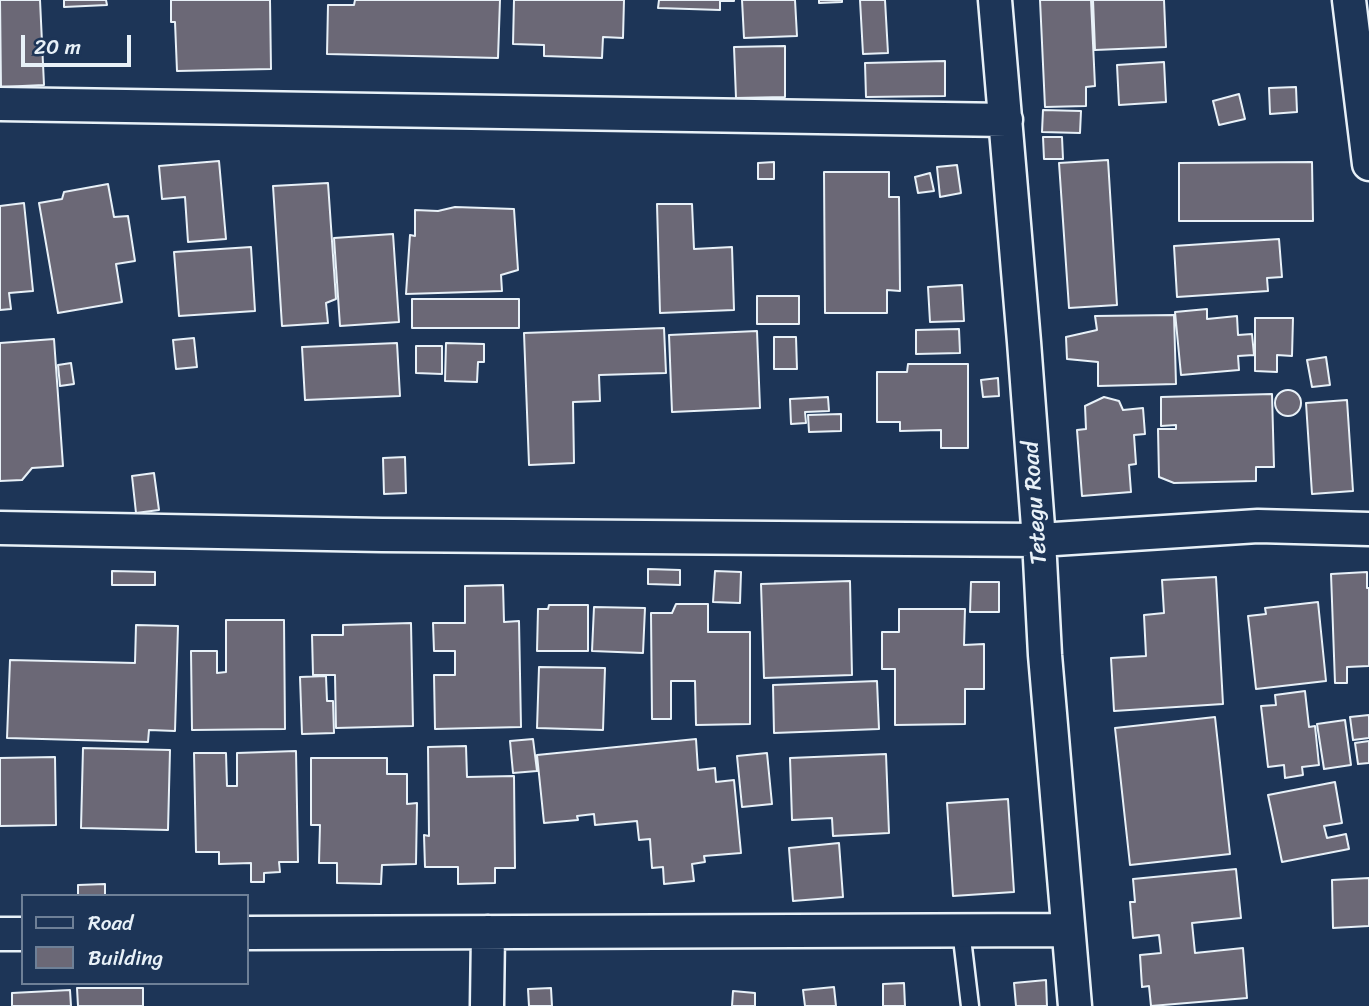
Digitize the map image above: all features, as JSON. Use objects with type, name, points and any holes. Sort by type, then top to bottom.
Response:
[{"type":"street","name":"Tetegu Road","points":[[995,0],[1075,1006]]},
{"type":"street","points":[[1349,0],[1369,164]]},
{"type":"street","points":[[0,104],[1006,120]]},
{"type":"street","points":[[0,528],[410,535],[1039,540],[1258,526],[1369,529]]},
{"type":"street","points":[[248,933],[1068,930]]},
{"type":"street","points":[[487,1006],[488,932]]},
{"type":"street","points":[[0,934],[21,934]]},
{"type":"lane","points":[[961,930],[970,1006]]},
{"type":"building","points":[[0,0],[40,0],[44,85],[1,87]]},
{"type":"building","points":[[64,0],[106,0],[107,5],[64,7]]},
{"type":"building","points":[[171,0],[270,0],[271,69],[177,71],[175,22],[171,22]]},
{"type":"building","points":[[355,0],[500,0],[498,58],[327,54],[328,5],[354,5]]},
{"type":"building","points":[[514,0],[624,0],[623,38],[603,37],[602,58],[544,56],[544,45],[513,44]]},
{"type":"building","points":[[659,0],[734,1],[720,1],[720,10],[658,8]]},
{"type":"building","points":[[742,0],[795,0],[797,36],[744,38]]},
{"type":"building","points":[[819,0],[842,0],[842,2],[819,3]]},
{"type":"building","points":[[860,0],[885,0],[888,53],[863,54]]},
{"type":"building","points":[[1040,0],[1091,0],[1095,86],[1086,87],[1086,106],[1045,107]]},
{"type":"building","points":[[1093,0],[1164,0],[1166,47],[1095,50]]},
{"type":"building","points":[[785,46],[785,97],[736,98],[734,47]]},
{"type":"building","points":[[945,61],[945,96],[866,97],[865,63]]},
{"type":"building","points":[[1164,62],[1166,102],[1119,105],[1117,65]]},
{"type":"building","points":[[1296,87],[1297,112],[1270,114],[1269,88]]},
{"type":"building","points":[[1239,94],[1245,119],[1219,125],[1213,101]]},
{"type":"building","points":[[1043,110],[1081,111],[1080,133],[1042,132]]},
{"type":"building","points":[[1043,137],[1062,137],[1063,159],[1044,159]]},
{"type":"building","points":[[1108,160],[1117,305],[1069,308],[1059,163]]},
{"type":"building","points":[[219,161],[226,239],[188,242],[185,197],[162,199],[159,166]]},
{"type":"building","points":[[774,162],[774,179],[758,179],[758,163]]},
{"type":"building","points":[[1312,162],[1313,221],[1179,221],[1179,163]]},
{"type":"building","points":[[957,165],[961,193],[940,197],[937,167]]},
{"type":"building","points":[[824,172],[889,172],[889,197],[899,197],[900,291],[887,290],[887,313],[825,313]]},
{"type":"building","points":[[930,173],[934,191],[918,193],[915,177]]},
{"type":"building","points":[[328,183],[336,299],[326,303],[328,323],[282,326],[273,186]]},
{"type":"building","points":[[108,184],[114,217],[128,216],[135,261],[116,264],[122,302],[58,313],[39,203],[62,199],[64,192]]},
{"type":"building","points":[[24,203],[33,291],[9,293],[11,309],[0,310],[0,206]]},
{"type":"building","points":[[657,204],[692,204],[694,249],[732,247],[734,310],[660,313]]},
{"type":"building","points":[[455,207],[514,209],[518,270],[501,275],[502,291],[406,294],[410,235],[415,236],[415,210],[438,211]]},
{"type":"building","points":[[393,234],[399,322],[340,326],[334,238]]},
{"type":"building","points":[[1279,239],[1282,277],[1267,278],[1268,291],[1177,297],[1174,246]]},
{"type":"building","points":[[251,247],[255,311],[179,316],[174,252]]},
{"type":"building","points":[[962,285],[964,321],[930,322],[928,287]]},
{"type":"building","points":[[757,296],[799,296],[799,324],[757,324]]},
{"type":"building","points":[[412,299],[519,299],[519,328],[412,328]]},
{"type":"building","points":[[1207,309],[1207,319],[1237,316],[1238,335],[1252,334],[1254,355],[1238,356],[1239,370],[1181,375],[1175,312]]},
{"type":"building","points":[[1174,315],[1176,384],[1098,386],[1098,362],[1067,359],[1066,337],[1097,330],[1095,316]]},
{"type":"building","points":[[1255,318],[1293,318],[1292,356],[1277,355],[1277,372],[1255,371]]},
{"type":"building","points":[[664,328],[666,373],[599,375],[600,401],[573,402],[574,463],[529,465],[524,333]]},
{"type":"building","points":[[959,329],[960,353],[916,354],[916,330]]},
{"type":"building","points":[[757,331],[760,408],[672,412],[669,335]]},
{"type":"building","points":[[774,337],[796,337],[797,369],[774,369]]},
{"type":"building","points":[[194,338],[197,367],[176,369],[173,340]]},
{"type":"building","points":[[54,339],[63,466],[32,468],[22,480],[0,481],[0,343]]},
{"type":"building","points":[[397,343],[400,396],[305,400],[302,347]]},
{"type":"building","points":[[446,343],[484,344],[484,362],[478,362],[477,382],[445,381]]},
{"type":"building","points":[[416,346],[442,346],[442,374],[416,373]]},
{"type":"building","points":[[1326,357],[1330,385],[1312,387],[1307,360]]},
{"type":"building","points":[[71,363],[74,384],[60,386],[58,365]]},
{"type":"building","points":[[908,364],[968,364],[968,448],[941,448],[941,430],[900,431],[900,422],[877,422],[877,372],[907,372]]},
{"type":"building","points":[[998,378],[999,396],[983,397],[981,380]]},
{"type":"building","points":[[1288,390],[1297,394],[1301,403],[1297,412],[1288,416],[1279,412],[1275,403],[1279,394]]},
{"type":"building","points":[[1272,394],[1274,467],[1256,467],[1256,481],[1174,483],[1159,477],[1158,429],[1176,429],[1176,425],[1161,426],[1161,397]]},
{"type":"building","points":[[828,397],[829,411],[805,412],[806,423],[791,424],[790,399]]},
{"type":"building","points":[[1104,397],[1119,401],[1123,410],[1143,408],[1145,434],[1134,435],[1136,464],[1129,465],[1131,492],[1082,496],[1077,430],[1086,429],[1085,406]]},
{"type":"building","points":[[1347,400],[1353,491],[1312,494],[1306,403]]},
{"type":"building","points":[[841,414],[841,431],[809,432],[808,415]]},
{"type":"building","points":[[405,457],[406,493],[384,494],[383,458]]},
{"type":"building","points":[[154,473],[159,510],[136,513],[132,476]]},
{"type":"building","points":[[648,569],[680,570],[680,585],[648,584]]},
{"type":"building","points":[[112,571],[155,572],[155,585],[112,585]]},
{"type":"building","points":[[715,571],[741,572],[740,603],[713,602]]},
{"type":"building","points":[[1367,572],[1369,666],[1347,667],[1347,683],[1335,683],[1331,574]]},
{"type":"building","points":[[1216,577],[1223,704],[1114,711],[1111,658],[1146,656],[1144,615],[1164,613],[1162,580]]},
{"type":"building","points":[[850,581],[852,675],[764,678],[761,584]]},
{"type":"building","points":[[971,582],[999,582],[999,612],[970,612]]},
{"type":"building","points":[[503,585],[504,622],[519,621],[521,727],[435,729],[434,675],[455,675],[455,651],[434,651],[433,623],[465,623],[465,586]]},
{"type":"building","points":[[1318,602],[1326,681],[1256,689],[1248,616],[1266,614],[1265,608]]},
{"type":"building","points":[[676,604],[708,604],[708,632],[750,632],[750,724],[696,725],[695,681],[671,681],[671,719],[652,719],[651,613],[672,613]]},
{"type":"building","points":[[549,605],[588,605],[588,651],[537,651],[538,609],[548,609]]},
{"type":"building","points":[[594,607],[645,608],[643,653],[592,651]]},
{"type":"building","points":[[899,609],[965,609],[964,645],[984,644],[984,689],[965,689],[965,724],[895,725],[895,669],[882,669],[882,632],[899,632]]},
{"type":"building","points":[[226,620],[284,620],[285,729],[192,730],[191,651],[217,651],[217,673],[226,672]]},
{"type":"building","points":[[411,623],[413,726],[336,728],[335,675],[313,675],[312,635],[343,635],[343,625]]},
{"type":"building","points":[[136,625],[178,626],[175,731],[149,730],[148,742],[7,738],[10,660],[135,663]]},
{"type":"building","points":[[539,667],[605,668],[603,730],[537,728]]},
{"type":"building","points":[[326,676],[327,701],[333,701],[334,733],[302,734],[300,677]]},
{"type":"building","points":[[877,681],[879,729],[774,733],[773,685]]},
{"type":"building","points":[[1305,691],[1309,727],[1315,726],[1319,765],[1302,767],[1303,775],[1285,778],[1284,765],[1268,767],[1261,706],[1276,705],[1275,695]]},
{"type":"building","points":[[1369,715],[1369,738],[1353,740],[1350,717]]},
{"type":"building","points":[[1215,717],[1230,854],[1130,865],[1115,728]]},
{"type":"building","points":[[1345,720],[1351,765],[1324,769],[1317,724]]},
{"type":"building","points":[[533,739],[537,771],[513,773],[510,741]]},
{"type":"building","points":[[696,739],[698,770],[715,768],[716,782],[734,780],[741,853],[704,856],[705,862],[692,864],[694,881],[664,884],[663,867],[652,868],[650,839],[639,840],[637,821],[595,825],[594,814],[577,816],[578,820],[544,823],[537,755]]},
{"type":"building","points":[[1369,741],[1369,763],[1358,764],[1355,743]]},
{"type":"building","points":[[466,746],[467,777],[514,776],[515,868],[495,868],[495,883],[458,884],[458,867],[425,867],[424,835],[429,836],[428,747]]},
{"type":"building","points":[[83,748],[170,750],[168,830],[81,828]]},
{"type":"building","points":[[296,751],[298,862],[279,862],[280,872],[264,873],[264,882],[251,882],[251,863],[219,864],[219,852],[196,852],[194,753],[226,753],[227,786],[237,786],[237,753]]},
{"type":"building","points":[[767,753],[772,804],[742,807],[737,756]]},
{"type":"building","points":[[886,754],[889,833],[833,836],[832,818],[792,820],[790,758]]},
{"type":"building","points":[[55,757],[56,825],[0,826],[0,758]]},
{"type":"building","points":[[311,758],[387,758],[387,774],[407,774],[407,804],[417,803],[416,864],[382,865],[381,884],[337,883],[337,863],[319,863],[320,825],[311,825]]},
{"type":"building","points":[[1335,782],[1342,823],[1324,826],[1327,838],[1346,834],[1349,849],[1282,862],[1268,795]]},
{"type":"building","points":[[1008,799],[1014,892],[953,896],[947,803]]},
{"type":"building","points":[[839,843],[843,897],[793,901],[789,848]]},
{"type":"building","points":[[1236,869],[1241,918],[1192,923],[1195,953],[1243,948],[1247,998],[1151,1006],[1149,986],[1142,987],[1140,955],[1161,953],[1159,935],[1133,938],[1130,902],[1135,902],[1133,879]]},
{"type":"building","points":[[1369,878],[1369,926],[1333,928],[1332,880]]},
{"type":"building","points":[[105,884],[105,894],[78,894],[78,885]]},
{"type":"building","points":[[1046,980],[1047,1006],[1016,1006],[1014,983]]},
{"type":"building","points":[[904,983],[905,1006],[883,1006],[883,984]]},
{"type":"building","points":[[834,987],[836,1006],[805,1006],[803,990]]},
{"type":"building","points":[[77,988],[143,988],[143,1006],[78,1006]]},
{"type":"building","points":[[551,988],[552,1006],[529,1006],[528,989]]},
{"type":"building","points":[[70,990],[71,1006],[12,1006],[12,993]]},
{"type":"building","points":[[733,991],[755,993],[755,1006],[732,1006]]}]
